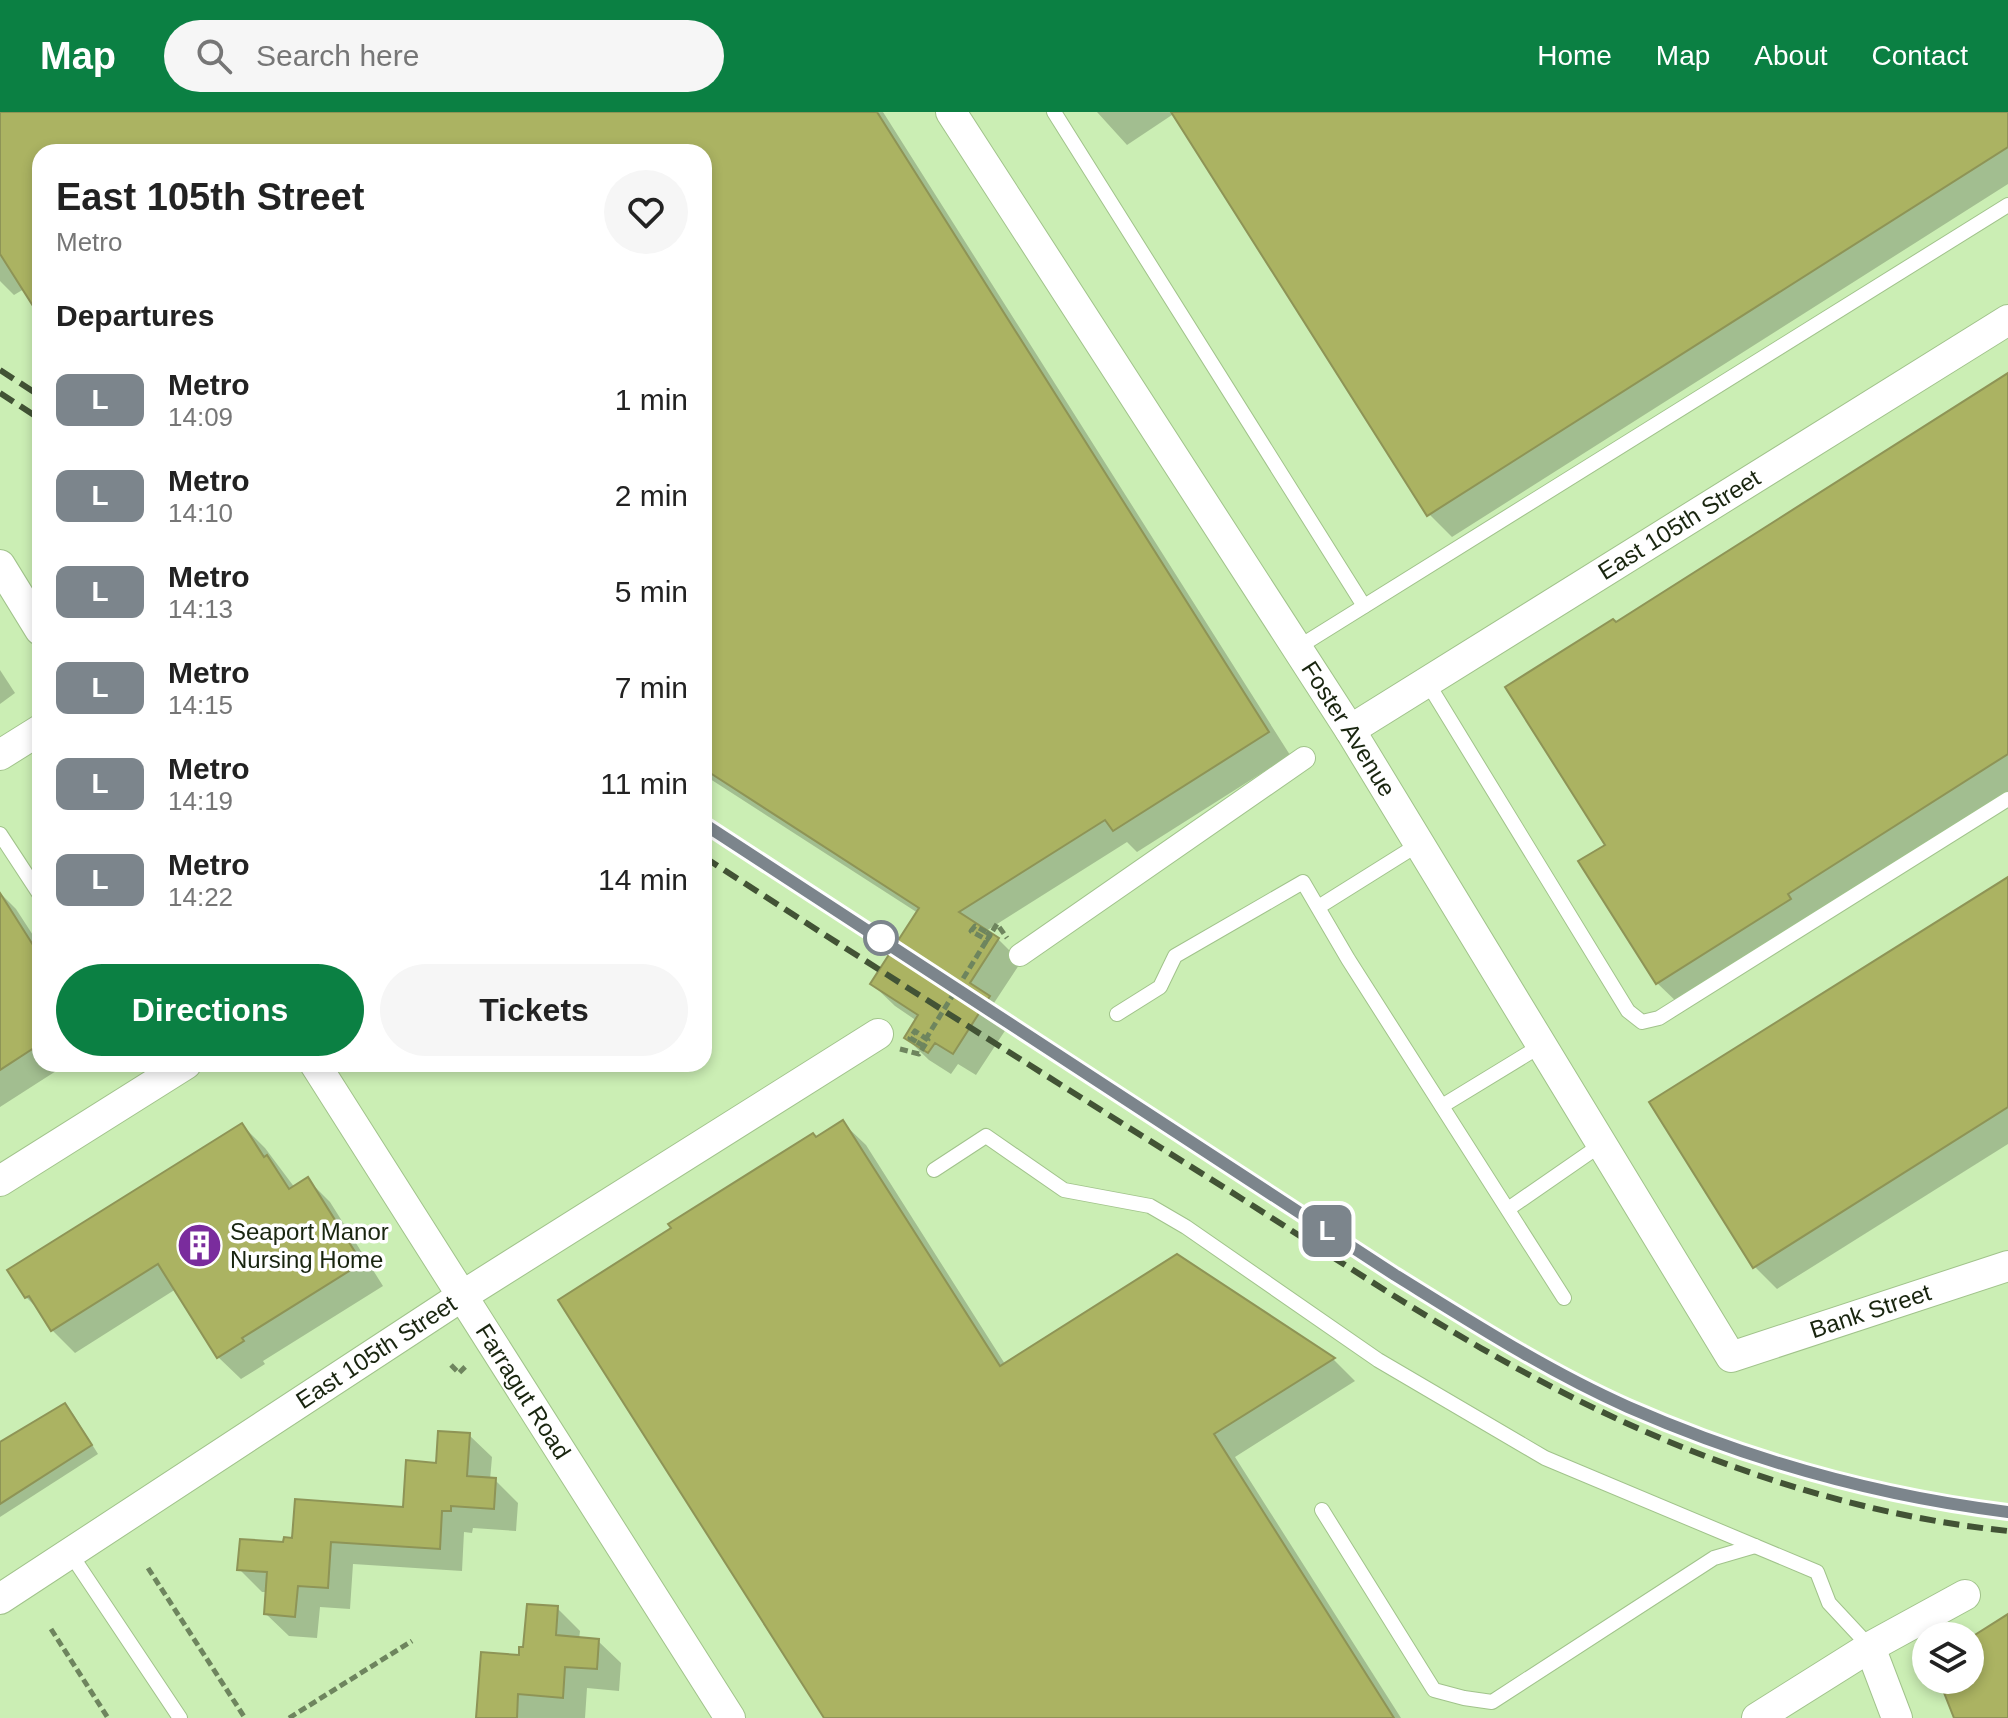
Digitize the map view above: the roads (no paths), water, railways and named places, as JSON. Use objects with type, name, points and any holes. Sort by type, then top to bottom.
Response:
[{"type":"street","name":"Foster Avenue","points":[[951,112],[1350,730],[1731,1357]]},
{"type":"street","name":"East 105th Street","points":[[1350,730],[2008,320]]},
{"type":"street","points":[[0,565],[32,617]]},
{"type":"street","points":[[0,755],[32,735]]},
{"type":"street","points":[[1020,955],[1304,758]]},
{"type":"street","name":"East 105th Street","points":[[0,1599],[462,1296],[878,1034]]},
{"type":"street","points":[[0,1181],[173,1072]]},
{"type":"street","name":"Farragut Road","points":[[320,1072],[730,1718]]},
{"type":"street","name":"Bank Street","points":[[1731,1357],[2008,1266]]},
{"type":"street","points":[[1757,1718],[1870,1647],[1965,1595]]},
{"type":"street","points":[[1870,1647],[1897,1718]]},
{"type":"lane","points":[[1054,112],[1364,606]]},
{"type":"lane","points":[[1297,648],[2008,205]]},
{"type":"lane","points":[[1427,682],[1628,1011],[1642,1022],[1659,1018],[2008,799]]},
{"type":"lane","points":[[0,834],[32,883]]},
{"type":"lane","points":[[1320,906],[1419,844]]},
{"type":"lane","points":[[1117,1014],[1160,987],[1175,956],[1303,882],[1320,906],[1348,959],[1564,1298]]},
{"type":"lane","points":[[1442,1106],[1542,1045]]},
{"type":"lane","points":[[934,1170],[986,1136],[1064,1190],[1150,1206],[1186,1227],[1378,1360],[1545,1458],[1817,1572],[1829,1603],[1870,1647]]},
{"type":"lane","points":[[1508,1209],[1602,1144]]},
{"type":"lane","points":[[1322,1510],[1434,1690],[1492,1702],[1714,1558],[1755,1546]]},
{"type":"lane","points":[[70,1553],[180,1718]]},
{"type":"railway","points":[[0,370],[32,391]]},
{"type":"railway","points":[[0,393],[32,414]]},
{"type":"railway","points":[[712,829],[1395,1275],[1568,1378],[1674,1426],[1767,1459],[1910,1496],[2008,1512]]},
{"type":"railway","points":[[712,862],[1388,1292],[1556,1389],[1663,1439],[1776,1481],[1891,1512],[2008,1531]]},
{"type":"metro line","name":"L","points":[[712,829],[1395,1275],[1503,1342],[1568,1377],[1682,1429],[1795,1468],[1894,1494],[2008,1512]]},
{"type":"place","name":"Seaport Manor Nursing Home","points":[[199,1246]]}]
